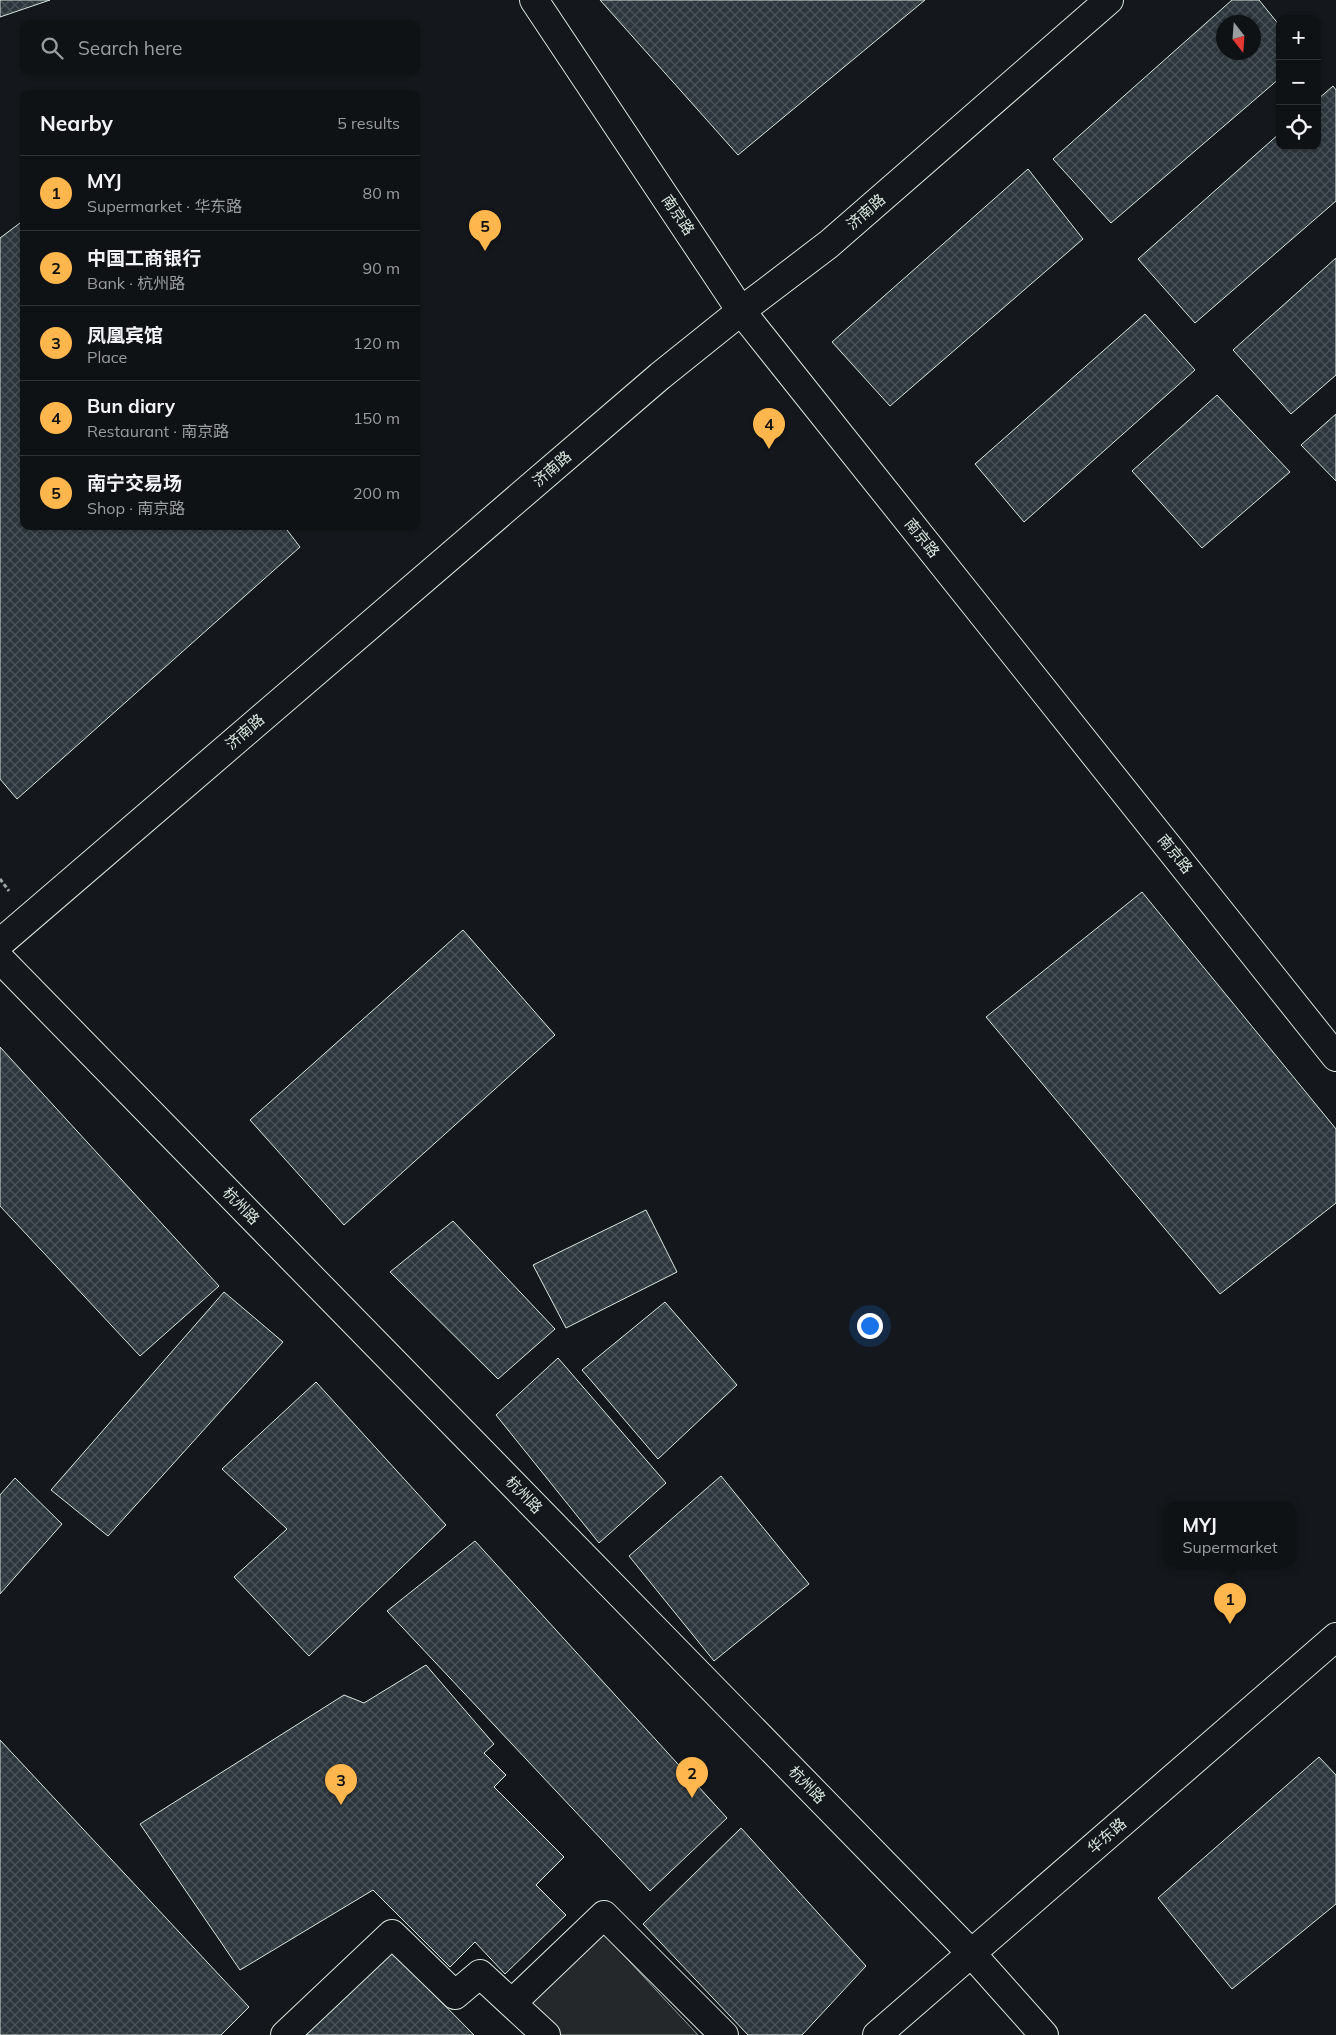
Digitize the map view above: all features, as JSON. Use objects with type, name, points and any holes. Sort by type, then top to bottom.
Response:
[{"type":"street","name":"南京路","points":[[534,0],[741,310],[1336,1057]]},
{"type":"street","name":"济南路","points":[[0,943],[645,389],[741,310],[829,244],[1109,0]]},
{"type":"street","name":"杭州路","points":[[0,959],[972,1953],[1044,2035]]},
{"type":"street","name":"华东路","points":[[878,2035],[1336,1636]]},
{"type":"street","points":[[512,2003],[604,1915],[724,2035]]},
{"type":"street","points":[[285,2035],[392,1934],[455,1995],[480,1974],[546,2035]]},
{"type":"shaded area","points":[[601,1931],[698,2035],[561,2035],[529,2004]]},
{"type":"building","points":[[0,0],[50,0],[0,17]]},
{"type":"building","points":[[600,0],[925,0],[738,155]]},
{"type":"building","points":[[1232,0],[1259,0],[1276,21],[1276,81],[1111,223],[1053,159]]},
{"type":"building","points":[[1333,86],[1336,90],[1336,201],[1195,323],[1138,259],[1276,137],[1276,150],[1321,150],[1321,96]]},
{"type":"building","points":[[1028,169],[1083,239],[890,406],[832,342]]},
{"type":"building","points":[[20,223],[20,530],[287,530],[300,547],[17,799],[0,779],[0,238]]},
{"type":"building","points":[[1336,258],[1336,375],[1291,414],[1233,350]]},
{"type":"building","points":[[1145,314],[1195,370],[1024,522],[975,464]]},
{"type":"building","points":[[1217,395],[1290,472],[1202,548],[1132,471]]},
{"type":"building","points":[[1336,414],[1336,481],[1301,445]]},
{"type":"building","points":[[1142,892],[1336,1129],[1336,1203],[1220,1294],[986,1017]]},
{"type":"building","points":[[463,930],[555,1035],[344,1225],[250,1120]]},
{"type":"building","points":[[0,1047],[219,1286],[140,1356],[0,1206]]},
{"type":"building","points":[[646,1210],[677,1272],[566,1328],[533,1265]]},
{"type":"building","points":[[453,1221],[555,1329],[498,1379],[390,1272]]},
{"type":"building","points":[[224,1292],[283,1342],[108,1536],[51,1490]]},
{"type":"building","points":[[665,1302],[737,1385],[658,1459],[582,1370]]},
{"type":"building","points":[[558,1358],[666,1483],[599,1543],[496,1415]]},
{"type":"building","points":[[316,1382],[446,1525],[309,1656],[234,1577],[287,1529],[222,1469]]},
{"type":"building","points":[[721,1476],[809,1584],[714,1661],[629,1556]]},
{"type":"building","points":[[15,1478],[62,1524],[0,1594],[0,1495]]},
{"type":"building","points":[[475,1541],[727,1818],[650,1891],[387,1611]]},
{"type":"building","points":[[426,1665],[494,1744],[484,1753],[506,1775],[494,1787],[564,1857],[536,1885],[566,1915],[505,1974],[475,1942],[450,1967],[373,1890],[240,1970],[140,1824],[344,1695],[364,1703]]},
{"type":"building","points":[[0,1740],[249,2007],[221,2035],[0,2035]]},
{"type":"building","points":[[1319,1757],[1336,1775],[1336,1904],[1232,1989],[1158,1898]]},
{"type":"building","points":[[741,1828],[866,1966],[802,2035],[748,2035],[643,1924]]},
{"type":"building","points":[[390,1950],[474,2035],[303,2035]]},
{"type":"place","name":"南宁交易场","points":[[485,251]]},
{"type":"place","name":"Bun diary","points":[[769,449]]},
{"type":"place","name":"MYJ","points":[[1230,1624]]},
{"type":"place","name":"中国工商银行","points":[[692,1798]]},
{"type":"place","name":"凤凰宾馆","points":[[341,1805]]}]
